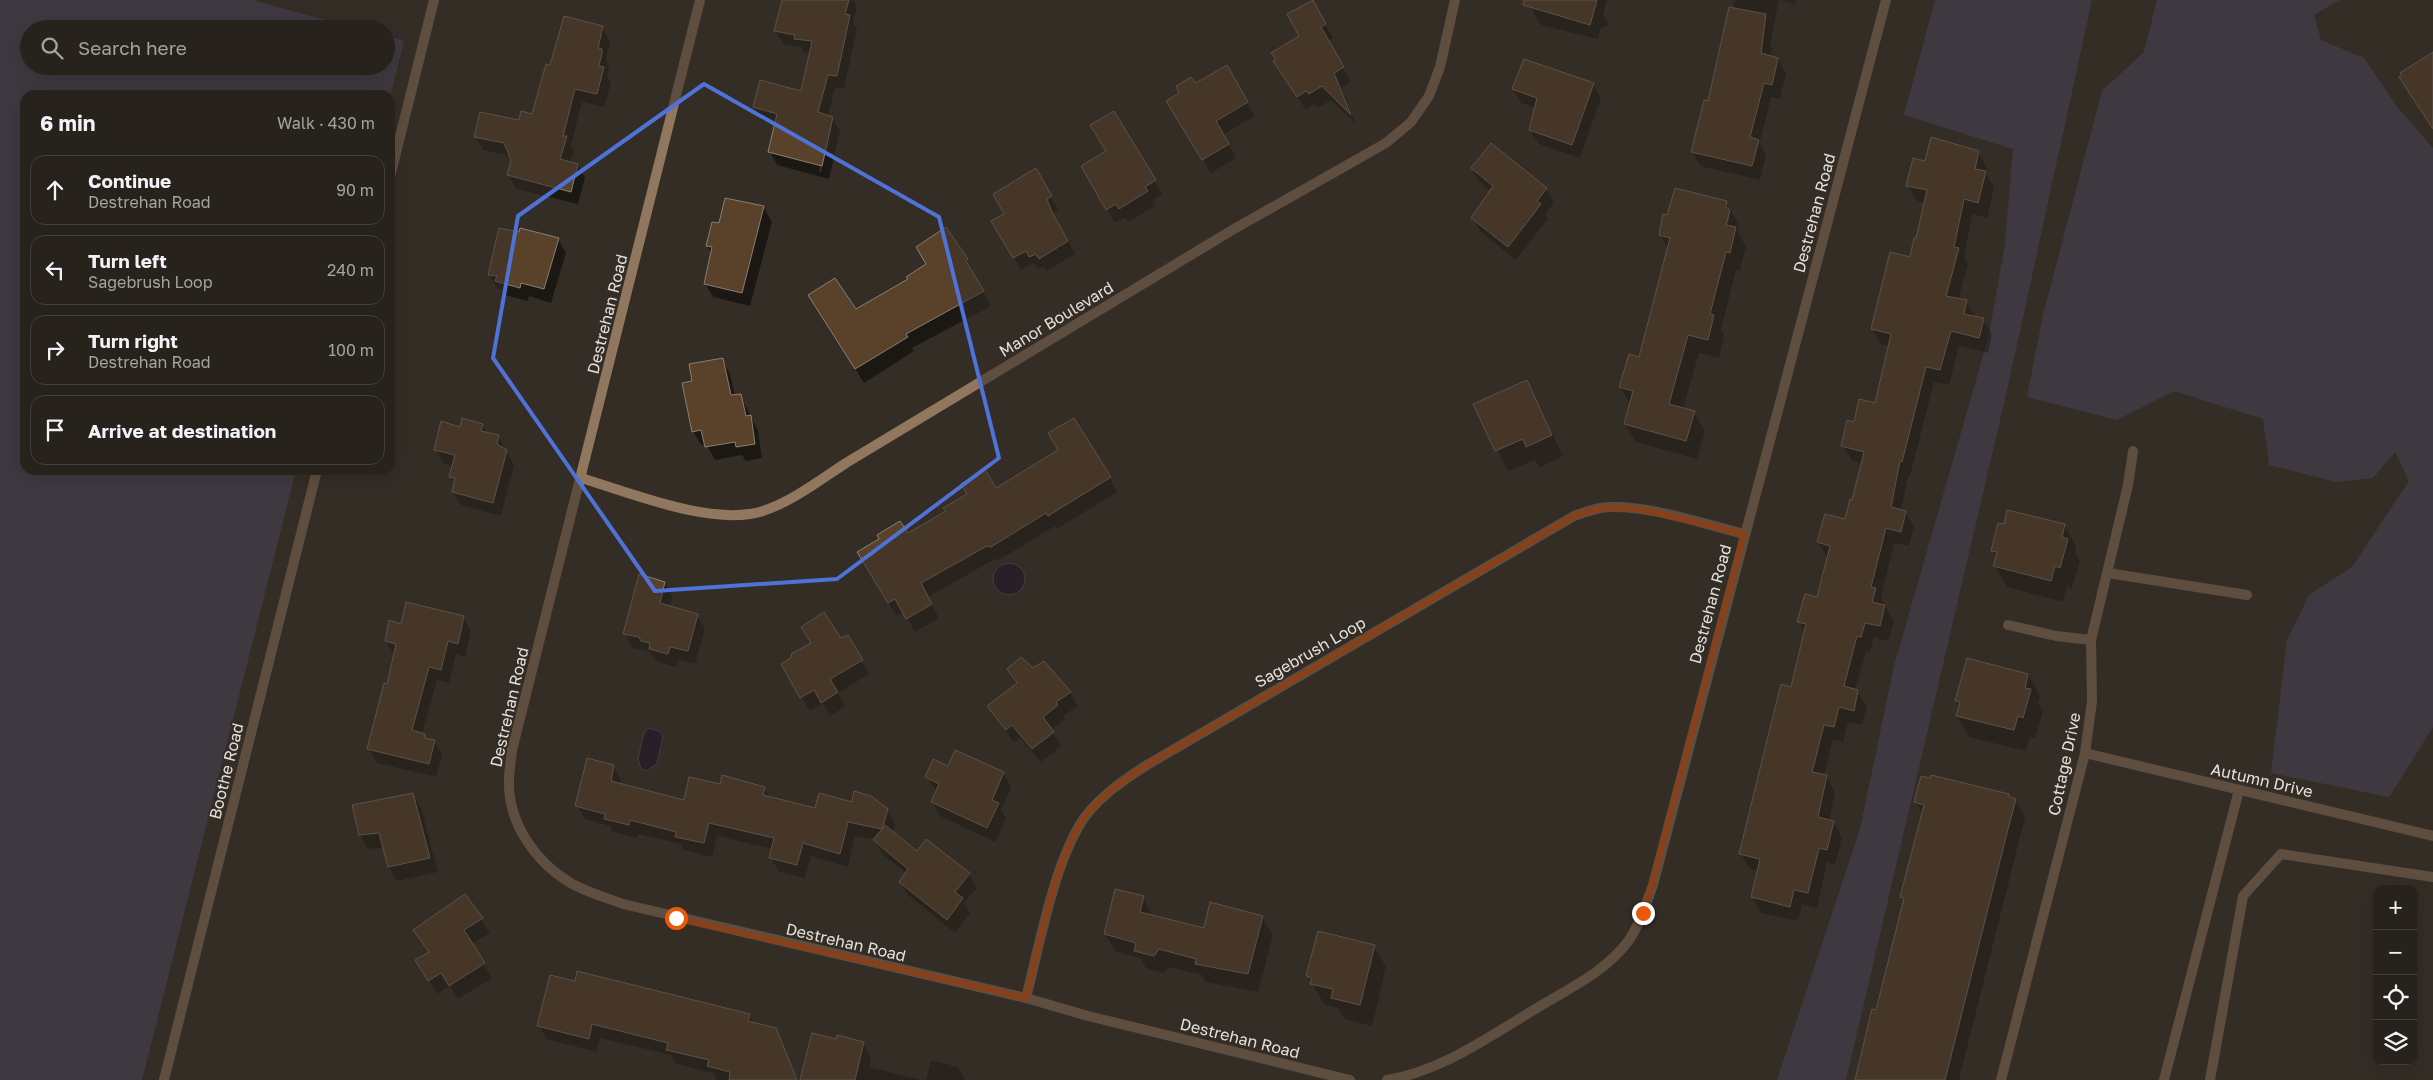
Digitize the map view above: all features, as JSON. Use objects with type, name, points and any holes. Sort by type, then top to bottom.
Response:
[{"type":"street","points":[[395,157],[434,0]]},
{"type":"street","name":"Destrehan Road","points":[[700,0],[512,750],[508,782],[513,813],[526,842],[546,866],[571,883],[623,904],[1026,998],[1088,1016],[1350,1080]]},
{"type":"street","name":"Manor Boulevard","points":[[581,478],[680,508],[723,516],[762,511],[800,494],[846,463],[1234,228],[1386,143],[1411,122],[1429,96],[1440,67],[1455,0]]},
{"type":"street","name":"Destrehan Road","points":[[1387,1080],[1406,1077],[1458,1056],[1607,964],[1628,941],[1643,913],[1886,0]]},
{"type":"street","name":"Cottage Drive","points":[[2001,1080],[2085,753],[2092,701],[2091,640],[2128,485],[2133,451]]},
{"type":"street","name":"Boothe Road","points":[[164,1080],[316,475]]},
{"type":"street","name":"Sagebrush Loop","points":[[1026,998],[1056,884],[1079,825],[1099,801],[1147,765],[1574,516],[1601,508],[1628,508],[1654,512],[1744,534]]},
{"type":"street","points":[[2108,573],[2247,596]]},
{"type":"street","points":[[2008,625],[2056,636],[2091,640]]},
{"type":"street","name":"Autumn Drive","points":[[2085,753],[2433,836]]},
{"type":"street","points":[[2164,1080],[2239,790]]},
{"type":"street","points":[[2210,1080],[2243,896],[2281,854],[2433,877]]},
{"type":"highlighted area","points":[[704,84],[939,217],[999,458],[837,579],[655,591],[493,358],[518,216]]},
{"type":"shaded area","points":[[0,0],[252,0],[326,20],[20,20],[20,75],[395,75],[395,38],[404,41],[392,90],[20,90],[20,475],[295,475],[142,1080],[0,1080]]},
{"type":"shaded area","points":[[1935,0],[2092,0],[2008,386],[1846,1080],[1777,1080],[1860,829],[1894,666],[1989,335],[2005,244],[2013,149],[1904,115]]},
{"type":"shaded area","points":[[2157,0],[2340,0],[2314,15],[2321,40],[2364,58],[2398,108],[2433,148],[2433,727],[2389,797],[2271,773],[2287,640],[2309,595],[2352,567],[2409,481],[2395,452],[2373,478],[2336,482],[2269,465],[2263,419],[2174,391],[2117,420],[2027,397],[2043,315],[2102,91],[2144,52]]},
{"type":"shaded area","points":[[1009,563],[1021,567],[1025,579],[1021,591],[1009,595],[997,591],[993,579],[997,567]]},
{"type":"shaded area","points":[[650,728],[659,731],[663,736],[657,764],[650,768],[649,771],[641,769],[638,759],[644,732]]},
{"type":"building","points":[[782,0],[849,0],[845,14],[850,15],[837,76],[828,75],[818,112],[833,117],[822,166],[768,152],[777,114],[753,107],[760,80],[801,91],[812,41],[794,39],[795,35],[774,31]]},
{"type":"building","points":[[1313,0],[1326,24],[1321,27],[1344,67],[1334,73],[1351,115],[1322,86],[1309,94],[1306,91],[1297,97],[1273,61],[1276,59],[1271,53],[1299,36],[1287,14]]},
{"type":"building","points":[[1524,0],[1597,0],[1590,25],[1523,5]]},
{"type":"building","points":[[1729,7],[1766,14],[1761,53],[1778,58],[1772,85],[1764,83],[1750,137],[1759,140],[1752,166],[1691,152],[1704,100],[1708,101]]},
{"type":"building","points":[[564,16],[603,26],[598,48],[602,49],[599,66],[604,67],[597,94],[575,89],[563,136],[567,136],[560,159],[578,164],[571,192],[507,175],[511,160],[504,143],[474,137],[480,112],[519,120],[521,111],[532,114],[546,64],[550,65]]},
{"type":"building","points":[[2433,52],[2433,129],[2399,77],[2402,75],[2400,73]]},
{"type":"building","points":[[1524,59],[1594,83],[1572,145],[1529,130],[1537,98],[1512,89]]},
{"type":"building","points":[[1227,65],[1248,102],[1216,121],[1229,144],[1202,160],[1166,101],[1179,93],[1176,86],[1191,77],[1196,83]]},
{"type":"building","points":[[1114,111],[1156,180],[1145,187],[1148,191],[1119,209],[1116,204],[1106,210],[1081,166],[1106,151],[1090,125]]},
{"type":"building","points":[[1931,137],[1979,151],[1975,169],[1986,171],[1978,203],[1964,199],[1954,247],[1959,248],[1946,296],[1967,300],[1964,314],[1984,318],[1979,338],[1951,331],[1940,370],[1926,367],[1902,462],[1900,461],[1891,507],[1906,511],[1901,532],[1886,528],[1871,587],[1876,588],[1872,602],[1885,605],[1880,626],[1865,623],[1861,637],[1857,636],[1844,686],[1858,690],[1854,711],[1839,707],[1834,727],[1824,725],[1812,772],[1827,775],[1818,817],[1834,821],[1827,850],[1819,848],[1808,893],[1794,890],[1790,907],[1751,897],[1760,859],[1739,854],[1781,684],[1791,687],[1806,624],[1797,622],[1805,594],[1817,597],[1830,546],[1817,542],[1825,514],[1845,519],[1850,499],[1852,500],[1864,452],[1841,446],[1847,420],[1854,422],[1859,399],[1875,403],[1891,334],[1871,329],[1890,252],[1910,257],[1914,238],[1916,238],[1927,190],[1906,186],[1913,158],[1925,161]]},
{"type":"building","points":[[1491,143],[1547,188],[1537,201],[1541,204],[1508,247],[1471,218],[1493,186],[1471,168]]},
{"type":"building","points":[[1036,168],[1052,196],[1047,199],[1068,241],[1039,259],[1036,254],[1029,257],[1026,251],[1013,258],[991,221],[1004,214],[993,194]]},
{"type":"building","points":[[1675,188],[1727,201],[1726,207],[1730,210],[1726,225],[1736,227],[1730,253],[1726,252],[1710,314],[1714,315],[1708,340],[1688,335],[1669,404],[1695,411],[1686,441],[1624,424],[1633,391],[1619,387],[1629,354],[1639,357],[1670,238],[1659,235],[1663,214],[1667,215]]},
{"type":"building","points":[[725,198],[764,206],[742,293],[704,284],[712,247],[706,246],[712,222],[719,223]]},
{"type":"building","points":[[946,227],[968,259],[966,261],[984,291],[906,334],[908,337],[855,369],[808,295],[835,278],[856,309],[908,279],[906,277],[926,264],[916,247]]},
{"type":"building","points":[[499,228],[519,232],[520,228],[559,238],[544,289],[521,283],[520,288],[495,281],[497,276],[488,275]]},
{"type":"building","points":[[723,358],[731,395],[741,394],[746,416],[751,415],[755,444],[736,447],[735,442],[705,447],[701,430],[692,432],[682,383],[692,381],[689,364]]},
{"type":"building","points":[[1527,380],[1552,435],[1526,447],[1523,439],[1495,451],[1473,404]]},
{"type":"building","points":[[462,418],[483,424],[481,431],[499,435],[497,444],[507,450],[493,503],[452,492],[455,478],[449,477],[455,455],[434,450],[441,421],[460,427]]},
{"type":"building","points":[[1074,418],[1111,477],[1048,516],[1046,513],[991,547],[987,546],[921,583],[932,604],[906,619],[895,599],[888,603],[857,552],[879,539],[877,535],[900,521],[908,533],[946,511],[943,508],[967,494],[961,484],[985,469],[996,488],[1058,450],[1048,433]]},
{"type":"building","points":[[2007,510],[2065,524],[2062,537],[2068,539],[2060,568],[2055,566],[2051,581],[1993,566],[1997,552],[1991,551],[1998,523],[2004,524]]},
{"type":"building","points":[[639,574],[665,582],[660,603],[698,614],[688,651],[670,647],[668,654],[649,649],[650,643],[641,641],[639,637],[623,634]]},
{"type":"building","points":[[406,602],[464,616],[458,644],[448,641],[441,670],[429,667],[412,730],[425,734],[425,738],[435,740],[429,764],[367,749],[384,683],[387,684],[396,644],[385,641],[389,620],[401,624]]},
{"type":"building","points":[[824,612],[841,638],[848,635],[863,660],[830,679],[838,692],[821,703],[814,690],[800,698],[781,664],[792,657],[791,654],[811,643],[801,627]]},
{"type":"building","points":[[1021,657],[1033,668],[1044,661],[1071,692],[1056,702],[1058,705],[1043,717],[1054,732],[1032,749],[1012,725],[1006,730],[987,706],[1017,683],[1007,669]]},
{"type":"building","points":[[1967,658],[2028,674],[2025,688],[2031,689],[2023,718],[2018,716],[2014,730],[1956,716],[1960,702],[1955,701]]},
{"type":"building","points":[[955,750],[1004,772],[992,800],[999,803],[987,828],[931,802],[939,784],[925,777],[933,759],[948,766]]},
{"type":"building","points":[[587,758],[614,765],[611,781],[684,800],[689,777],[720,784],[722,775],[765,787],[763,795],[815,808],[819,793],[852,802],[854,791],[871,796],[888,809],[882,829],[848,822],[840,854],[803,843],[797,865],[769,858],[774,838],[709,823],[704,843],[675,837],[676,832],[630,820],[629,825],[604,819],[605,814],[575,806]]},
{"type":"building","points":[[1931,775],[2009,794],[2009,797],[2016,799],[1945,1080],[1855,1080],[1872,1009],[1876,1010],[1904,898],[1900,897],[1924,805],[1914,802],[1921,776],[1930,778]]},
{"type":"building","points":[[413,793],[430,858],[388,867],[379,833],[359,835],[352,805]]},
{"type":"building","points":[[885,825],[917,851],[926,839],[970,873],[955,892],[963,898],[947,920],[899,882],[908,869],[873,840]]},
{"type":"building","points":[[1115,889],[1144,896],[1140,912],[1204,928],[1210,902],[1263,916],[1248,974],[1195,964],[1196,959],[1159,949],[1154,956],[1134,951],[1136,943],[1104,934]]},
{"type":"building","points":[[465,894],[483,918],[464,930],[485,963],[449,986],[441,973],[428,981],[415,960],[429,952],[413,930]]},
{"type":"building","points":[[1318,931],[1375,945],[1360,1005],[1331,998],[1333,989],[1310,984],[1312,978],[1306,976]]},
{"type":"building","points":[[577,971],[750,1014],[748,1021],[776,1028],[797,1080],[729,1080],[730,1072],[707,1066],[709,1060],[666,1050],[668,1043],[592,1024],[589,1039],[537,1026],[550,975],[575,981]]},
{"type":"building","points":[[812,1033],[836,1039],[837,1035],[864,1042],[855,1080],[800,1080]]},
{"type":"route","points":[[676,918],[1026,998],[1056,884],[1066,854],[1079,825],[1099,801],[1147,765],[1574,516],[1601,508],[1628,508],[1654,512],[1744,534],[1643,913]]}]
